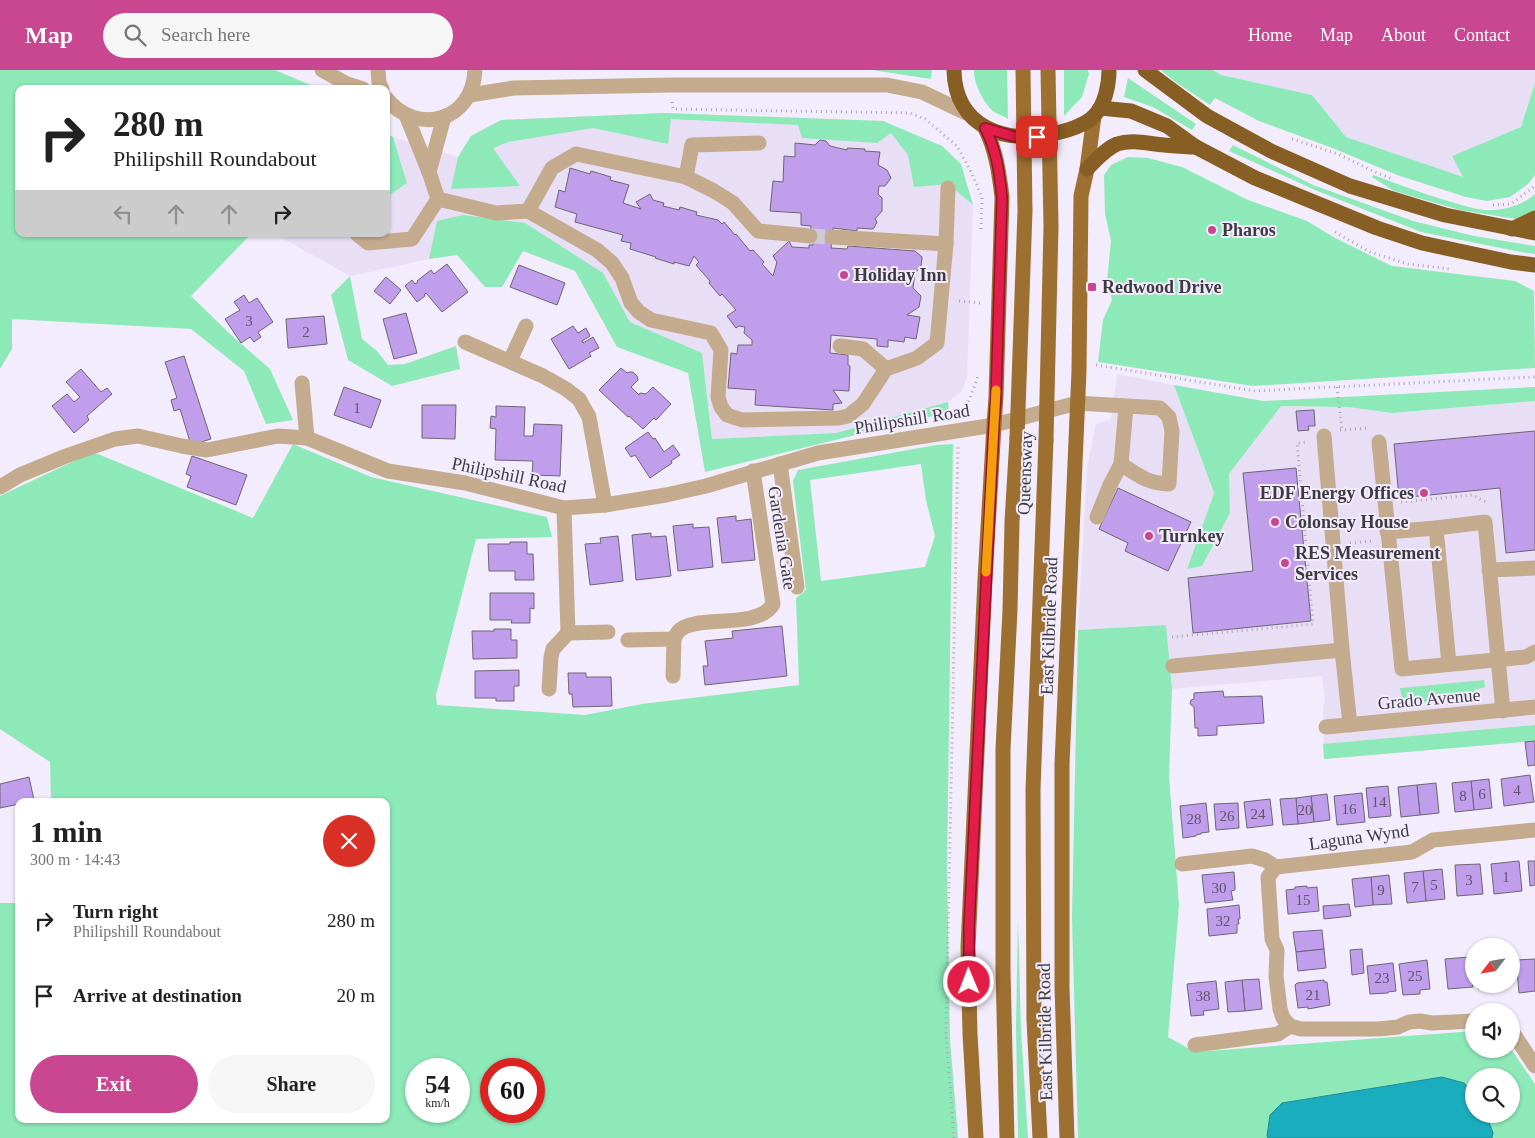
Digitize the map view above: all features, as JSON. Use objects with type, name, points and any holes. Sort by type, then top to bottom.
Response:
[{"type":"highway","points":[[954,70],[954,82],[966,112],[985,128],[1016,137],[1037,137],[1070,130],[1084,124],[1097,112],[1108,89],[1109,70]]},
{"type":"highway","points":[[1145,70],[1207,116],[1270,151],[1350,186],[1445,216],[1535,233]]},
{"type":"highway","points":[[1097,112],[1131,111],[1167,126],[1196,147],[1255,178],[1377,228],[1422,243],[1511,262],[1535,265]]},
{"type":"highway","points":[[1087,169],[1102,153],[1123,142],[1196,147]]},
{"type":"highway","points":[[1512,230],[1535,218]]},
{"type":"main road","name":"Queensway","points":[[1007,1138],[1004,1020],[1004,749],[1025,211],[1023,70]]},
{"type":"main road","name":"Queensway","points":[[1034,878],[1033,780],[1046,440],[1050,236],[1048,70]]},
{"type":"main road","name":"East Kilbride Road","points":[[1067,1138],[1062,997],[1062,764],[1077,403],[1080,371],[1081,196],[1097,112]]},
{"type":"main road","points":[[976,1138],[970,1034],[968,947],[997,387],[1002,197],[999,170],[993,144],[985,128]]},
{"type":"main road","name":"East Kilbride Road","points":[[1034,878],[1034,1020],[1040,1138]]},
{"type":"street","points":[[322,70],[350,85]]},
{"type":"street","points":[[378,70],[380,85]]},
{"type":"street","points":[[390,103],[406,116],[418,120],[444,118],[454,112],[470,95],[475,81],[475,70]]},
{"type":"street","points":[[470,95],[514,88],[652,85],[888,85],[922,92],[966,112]]},
{"type":"street","points":[[406,116],[438,199]]},
{"type":"street","points":[[429,172],[444,118]]},
{"type":"street","points":[[686,177],[692,145],[759,143]]},
{"type":"street","points":[[528,211],[552,168],[576,154],[686,177],[734,203],[758,231],[810,236]]},
{"type":"street","points":[[438,199],[496,214],[528,211],[597,250],[612,263],[622,278],[631,303],[650,320],[712,333],[721,350],[718,397],[721,407],[727,415],[742,420],[839,418],[848,416],[863,404],[886,369],[917,358],[937,343],[946,244],[948,188]]},
{"type":"street","points":[[361,237],[368,243],[412,239],[438,199]]},
{"type":"street","points":[[832,236],[946,244]]},
{"type":"street","points":[[510,361],[526,326]]},
{"type":"street","points":[[466,342],[543,376],[579,399],[589,416],[605,505]]},
{"type":"street","points":[[840,346],[863,349],[886,369]]},
{"type":"street","points":[[302,384],[307,438]]},
{"type":"street","name":"Philipshill Road","points":[[0,487],[20,475],[115,439],[138,436],[208,450],[278,436],[307,438],[388,471],[465,483],[564,508],[605,505],[666,495],[706,486],[818,453],[994,424],[1077,403],[1160,408],[1169,417],[1172,431],[1169,484],[1156,483],[1144,479],[1121,464]]},
{"type":"street","points":[[1097,517],[1121,464],[1126,407]]},
{"type":"street","points":[[1324,438],[1350,725]]},
{"type":"street","points":[[1379,442],[1402,669],[1526,657],[1535,652]]},
{"type":"street","points":[[780,464],[797,586]]},
{"type":"street","name":"Gardenia Gate","points":[[674,639],[678,630],[691,625],[755,617],[770,610],[773,604],[753,471]]},
{"type":"street","points":[[549,689],[553,649],[568,633],[564,508]]},
{"type":"street","points":[[1387,532],[1485,522],[1503,711]]},
{"type":"street","points":[[1436,528],[1449,664]]},
{"type":"street","points":[[1489,570],[1535,568]]},
{"type":"street","points":[[568,633],[608,632]]},
{"type":"street","points":[[628,640],[674,639],[673,676]]},
{"type":"street","points":[[1174,666],[1342,650]]},
{"type":"street","name":"Grado Avenue","points":[[1326,727],[1535,707]]},
{"type":"street","name":"Laguna Wynd","points":[[1276,867],[1412,852],[1433,840],[1535,830]]},
{"type":"street","points":[[1182,864],[1252,856],[1265,860],[1276,867],[1268,877],[1272,939],[1276,950],[1276,976],[1280,1009],[1283,1018],[1290,1026],[1301,1029],[1378,1029],[1398,1027],[1409,1022],[1420,1021],[1432,1023],[1465,1021]]},
{"type":"street","points":[[1195,1045],[1278,1034],[1290,1026]]},
{"type":"street","points":[[1520,1044],[1535,1066]]},
{"type":"path","points":[[672,109],[910,113],[924,119],[957,146],[982,197],[981,235]]},
{"type":"path","points":[[965,301],[980,303],[980,293]]},
{"type":"path","points":[[1090,364],[1255,391],[1535,377]]},
{"type":"path","points":[[954,1138],[946,1035],[959,429],[980,372]]},
{"type":"path","points":[[1337,387],[1342,430]]},
{"type":"path","points":[[1172,637],[1313,624],[1297,443],[1324,438]]},
{"type":"shaded area","points":[[1213,70],[1535,70],[1535,83],[1521,127],[1452,156],[1464,178],[1346,137],[1312,95],[1221,75]]},
{"type":"shaded area","points":[[664,113],[883,121],[942,146],[961,164],[973,205],[967,378],[962,391],[948,402],[836,433],[712,439],[702,353],[630,322],[603,273],[437,221],[429,259],[350,276],[280,237],[390,237],[390,194],[407,183],[393,137],[458,157],[471,136],[501,120]]},
{"type":"shaded area","points":[[1117,374],[1174,385],[1214,493],[1187,568],[1230,513],[1229,474],[1281,406],[1348,407],[1392,413],[1535,401],[1535,741],[1324,759],[1323,710],[1325,699],[1322,676],[1172,689],[1166,625],[1078,630],[1087,468],[1096,424],[1111,419]]},
{"type":"green space","points":[[0,70],[275,70],[311,85],[15,85],[15,237],[248,237],[191,296],[270,369],[293,420],[266,424],[244,371],[191,329],[12,319],[12,349],[0,369]]},
{"type":"green space","points":[[872,70],[932,70],[931,79]]},
{"type":"green space","points":[[974,70],[1007,70],[1008,119],[994,112],[987,104],[977,86]]},
{"type":"green space","points":[[1064,70],[1088,70],[1089,74],[1082,97],[1064,116]]},
{"type":"green space","points":[[1161,70],[1213,70],[1221,75],[1312,95],[1346,137],[1463,177],[1452,156],[1521,127],[1535,83],[1535,175],[1528,184],[1510,197],[1487,201],[1466,197],[1397,175],[1335,149],[1259,121],[1215,98],[1210,105]]},
{"type":"green space","points":[[1128,78],[1196,124],[1192,130],[1153,107],[1124,97]]},
{"type":"green space","points":[[664,113],[883,121],[942,146],[961,164],[973,205],[948,184],[914,187],[908,155],[891,133],[877,143],[802,138],[798,125],[671,119],[668,144],[593,128],[508,142],[493,148],[520,186],[451,189],[458,157],[471,136],[501,120]]},
{"type":"green space","points":[[390,135],[393,137],[407,183],[390,195]]},
{"type":"green space","points":[[1233,145],[1313,185],[1413,221],[1474,236],[1535,246],[1535,254],[1421,232],[1315,190],[1229,151]]},
{"type":"green space","points":[[1128,157],[1148,158],[1182,167],[1248,200],[1307,221],[1335,238],[1392,266],[1515,281],[1534,291],[1535,368],[1253,386],[1098,362],[1103,320],[1112,300],[1107,281],[1111,241],[1105,214],[1104,175],[1111,165]]},
{"type":"green space","points":[[1373,175],[1436,198],[1483,210],[1509,208],[1526,201],[1535,194],[1535,212],[1516,219],[1460,210],[1394,191],[1372,177]]},
{"type":"green space","points":[[463,215],[525,223],[603,273],[630,322],[702,353],[712,439],[836,433],[948,402],[949,412],[705,472],[688,373],[617,347],[575,271],[523,251],[502,287],[485,287],[457,255],[429,259],[437,221]]},
{"type":"green space","points":[[350,276],[362,339],[377,351],[388,365],[405,364],[456,346],[460,369],[392,386],[348,360],[331,295]]},
{"type":"green space","points":[[1174,385],[1263,401],[1535,387],[1535,401],[1392,413],[1348,407],[1281,406],[1229,474],[1230,513],[1202,566],[1187,569],[1214,493]]},
{"type":"green space","points":[[293,444],[371,477],[547,517],[552,537],[476,539],[436,695],[437,705],[585,715],[642,704],[799,685],[796,598],[806,590],[793,481],[798,470],[936,445],[953,444],[947,869],[950,1039],[958,1138],[0,1138],[0,903],[15,903],[15,1123],[390,1123],[390,798],[51,798],[50,762],[0,729],[0,496],[93,452],[253,518]],"holes":[[[921,464],[926,500],[935,536],[925,567],[821,581],[810,480]]]},
{"type":"green space","points":[[1166,625],[1172,689],[1169,776],[1179,905],[1168,1037],[1195,1052],[1465,1032],[1465,1058],[1517,1058],[1535,1084],[1535,1138],[1078,1138],[1072,918],[1078,630]]},
{"type":"green space","points":[[1484,680],[1485,687],[1474,690],[1473,698],[1403,704],[1400,688]]},
{"type":"green space","points":[[1535,725],[1535,741],[1324,759],[1323,744]]},
{"type":"green space","points":[[1018,918],[1021,1030],[1028,1138],[1018,1138],[1016,1028]]},
{"type":"water","points":[[1442,1077],[1465,1084],[1465,1123],[1489,1123],[1493,1133],[1492,1138],[1268,1138],[1270,1115],[1282,1103]]},
{"type":"building","name":"Holiday Inn","points":[[820,140],[826,141],[830,146],[847,150],[847,148],[865,149],[865,151],[880,152],[878,165],[887,170],[891,178],[885,186],[879,186],[878,194],[882,198],[882,211],[875,219],[877,222],[874,228],[857,228],[857,231],[833,228],[831,248],[847,249],[848,246],[915,251],[922,257],[921,267],[915,273],[913,288],[921,296],[919,307],[907,315],[920,317],[916,339],[905,337],[904,342],[888,340],[888,347],[877,346],[877,339],[831,335],[830,353],[848,355],[848,365],[850,366],[849,391],[833,390],[842,403],[833,404],[833,410],[755,405],[756,390],[728,388],[731,353],[737,354],[738,345],[752,345],[752,340],[744,333],[745,327],[739,326],[736,328],[727,316],[736,310],[709,283],[710,281],[696,265],[699,262],[694,256],[689,266],[655,258],[630,249],[631,243],[621,241],[623,235],[575,222],[577,214],[555,207],[559,190],[565,192],[570,168],[590,174],[591,171],[611,177],[610,180],[629,185],[623,203],[641,209],[636,202],[650,194],[653,200],[664,203],[663,206],[679,210],[680,207],[697,212],[696,215],[718,220],[722,224],[724,222],[750,251],[753,250],[764,262],[762,264],[773,276],[777,262],[773,256],[789,241],[792,247],[809,248],[809,245],[813,245],[814,240],[810,239],[811,226],[801,225],[801,213],[770,211],[773,181],[783,182],[784,156],[795,157],[795,143],[815,145]]},
{"type":"building","points":[[447,264],[468,292],[442,312],[426,293],[417,302],[405,286],[412,280],[415,284],[431,270],[434,274]]},
{"type":"building","points":[[519,265],[565,283],[557,305],[510,287]]},
{"type":"building","points":[[386,277],[401,290],[390,304],[374,291]]},
{"type":"building","points":[[244,295],[249,303],[257,298],[273,322],[258,332],[261,337],[254,342],[250,337],[241,343],[225,319],[240,310],[234,302]]},
{"type":"building","points":[[406,313],[417,353],[394,359],[383,319]]},
{"type":"building","points":[[324,316],[327,344],[288,348],[286,319]]},
{"type":"building","points":[[573,326],[578,333],[586,328],[590,336],[582,341],[583,343],[593,337],[599,348],[589,353],[591,356],[569,369],[551,339]]},
{"type":"building","points":[[184,356],[211,439],[191,445],[180,409],[174,411],[171,400],[177,398],[165,362]]},
{"type":"building","points":[[621,368],[627,373],[633,372],[637,376],[638,380],[631,387],[639,395],[640,393],[646,394],[653,387],[671,404],[656,420],[654,418],[643,429],[599,390]]},
{"type":"building","points":[[81,369],[101,392],[107,388],[112,394],[87,416],[89,420],[74,433],[52,406],[67,394],[74,402],[80,397],[66,382]]},
{"type":"building","points":[[344,387],[381,400],[371,428],[334,415]]},
{"type":"building","points":[[422,405],[456,405],[455,439],[422,438]]},
{"type":"building","points":[[496,406],[525,407],[524,436],[533,436],[534,424],[562,425],[560,476],[532,475],[533,461],[495,460],[496,429],[490,428],[491,416],[496,417]]},
{"type":"building","points":[[1314,410],[1315,426],[1308,426],[1309,430],[1298,431],[1296,411]]},
{"type":"building","name":"EDF Energy Offices","points":[[1535,431],[1535,550],[1506,553],[1500,488],[1399,498],[1394,444]]},
{"type":"building","points":[[648,432],[653,439],[655,438],[664,452],[673,445],[680,455],[650,478],[635,455],[631,457],[625,448]]},
{"type":"building","points":[[192,456],[247,475],[236,505],[187,487],[191,476],[186,474]]},
{"type":"building","name":"Colonsay House","points":[[1296,468],[1311,621],[1193,633],[1188,578],[1253,571],[1243,473]]},
{"type":"building","name":"Turnkey","points":[[1118,488],[1191,522],[1168,571],[1125,551],[1128,543],[1099,529]]},
{"type":"building","points":[[736,516],[736,521],[751,519],[755,560],[722,563],[717,518]]},
{"type":"building","points":[[693,524],[693,528],[709,527],[713,567],[678,571],[673,526]]},
{"type":"building","points":[[651,533],[651,537],[666,536],[671,576],[636,580],[632,535]]},
{"type":"building","points":[[618,536],[623,581],[590,585],[585,544],[601,543],[600,538]]},
{"type":"building","points":[[510,542],[527,542],[527,554],[533,554],[534,580],[515,580],[515,571],[489,571],[488,544],[510,544]]},
{"type":"building","points":[[490,593],[534,593],[534,609],[530,608],[530,623],[511,623],[512,620],[490,620]]},
{"type":"building","points":[[782,626],[787,676],[705,685],[703,666],[708,666],[705,641],[733,638],[732,631]]},
{"type":"building","points":[[494,629],[511,629],[511,640],[517,640],[517,658],[473,659],[472,631],[494,631]]},
{"type":"building","points":[[519,670],[519,686],[514,686],[514,701],[496,701],[496,698],[475,698],[475,671]]},
{"type":"building","points":[[568,673],[586,673],[586,677],[611,677],[612,706],[573,707],[572,694],[569,694]]},
{"type":"building","points":[[1223,691],[1224,697],[1262,696],[1264,723],[1217,726],[1217,735],[1198,736],[1198,728],[1195,728],[1194,707],[1190,704],[1191,700],[1194,699],[1194,693]]},
{"type":"building","points":[[1535,741],[1535,765],[1528,766],[1525,742]]},
{"type":"building","points":[[1530,775],[1534,802],[1504,806],[1501,779]]},
{"type":"building","points":[[29,777],[34,798],[15,798],[15,805],[0,808],[0,784]]},
{"type":"building","points":[[1489,779],[1492,808],[1474,810],[1471,781]]},
{"type":"building","points":[[1471,781],[1474,810],[1455,812],[1452,783]]},
{"type":"building","points":[[1436,783],[1439,813],[1420,815],[1417,785]]},
{"type":"building","points":[[1417,785],[1420,815],[1401,817],[1398,787]]},
{"type":"building","points":[[1388,786],[1391,816],[1369,818],[1366,788]]},
{"type":"building","points":[[1362,793],[1365,822],[1337,825],[1334,796]]},
{"type":"building","points":[[1327,794],[1330,820],[1314,822],[1311,796]]},
{"type":"building","points":[[1311,796],[1314,822],[1298,824],[1296,798]]},
{"type":"building","points":[[1296,798],[1298,824],[1283,825],[1280,799]]},
{"type":"building","points":[[1270,799],[1273,825],[1247,828],[1244,802]]},
{"type":"building","points":[[1206,803],[1209,832],[1183,838],[1180,806]]},
{"type":"building","points":[[1238,803],[1239,828],[1216,830],[1214,804]]},
{"type":"building","points":[[1519,861],[1522,891],[1494,894],[1491,864]]},
{"type":"building","points":[[1528,861],[1535,861],[1535,885],[1530,886]]},
{"type":"building","points":[[1480,864],[1483,894],[1457,896],[1455,865]]},
{"type":"building","points":[[1442,869],[1445,899],[1426,901],[1423,871]]},
{"type":"building","points":[[1423,871],[1426,901],[1407,903],[1404,873]]},
{"type":"building","points":[[1234,872],[1235,890],[1231,891],[1233,900],[1205,903],[1202,875]]},
{"type":"building","points":[[1389,875],[1392,904],[1373,905],[1371,877]]},
{"type":"building","points":[[1371,877],[1373,905],[1355,907],[1352,879]]},
{"type":"building","points":[[1307,886],[1307,888],[1317,887],[1319,911],[1288,914],[1286,890]]},
{"type":"building","points":[[1349,904],[1351,916],[1324,919],[1323,906]]},
{"type":"building","points":[[1239,905],[1240,919],[1238,919],[1237,933],[1209,936],[1207,909]]},
{"type":"building","points":[[1322,930],[1324,949],[1296,952],[1293,932]]},
{"type":"building","points":[[1324,949],[1326,968],[1298,971],[1296,952]]},
{"type":"building","points":[[1362,949],[1364,973],[1352,975],[1350,950]]},
{"type":"building","points":[[1465,957],[1465,988],[1448,989],[1445,959]]},
{"type":"building","points":[[1535,959],[1535,991],[1520,993],[1520,960]]},
{"type":"building","points":[[1427,960],[1430,989],[1420,990],[1420,994],[1403,995],[1399,964]]},
{"type":"building","points":[[1393,963],[1396,991],[1370,994],[1367,966]]},
{"type":"building","points":[[1259,979],[1262,1009],[1245,1011],[1242,980]]},
{"type":"building","points":[[1242,980],[1245,1011],[1228,1012],[1225,982]]},
{"type":"building","points":[[1324,980],[1324,982],[1327,982],[1330,1005],[1308,1009],[1308,1007],[1298,1008],[1295,985],[1297,983]]},
{"type":"building","points":[[1216,981],[1219,1009],[1203,1011],[1204,1015],[1191,1016],[1187,984]]},
{"type":"tunnel","points":[[810,236],[832,237]]},
{"type":"slow traffic","points":[[986,572],[996,390]]},
{"type":"place","name":"Pharos","points":[[1212,230]]},
{"type":"place","name":"Holiday Inn","points":[[844,275]]},
{"type":"place","name":"Redwood Drive","points":[[1092,287]]},
{"type":"place","name":"EDF Energy Offices","points":[[1424,493]]},
{"type":"place","name":"Colonsay House","points":[[1275,522]]},
{"type":"place","name":"Turnkey","points":[[1149,536]]},
{"type":"place","name":"RES Measurement Services","points":[[1285,563]]},
{"type":"route","points":[[969,982],[968,947],[984,598],[996,397],[1002,197],[999,170],[993,144],[985,128],[1016,137],[1037,137]]}]
